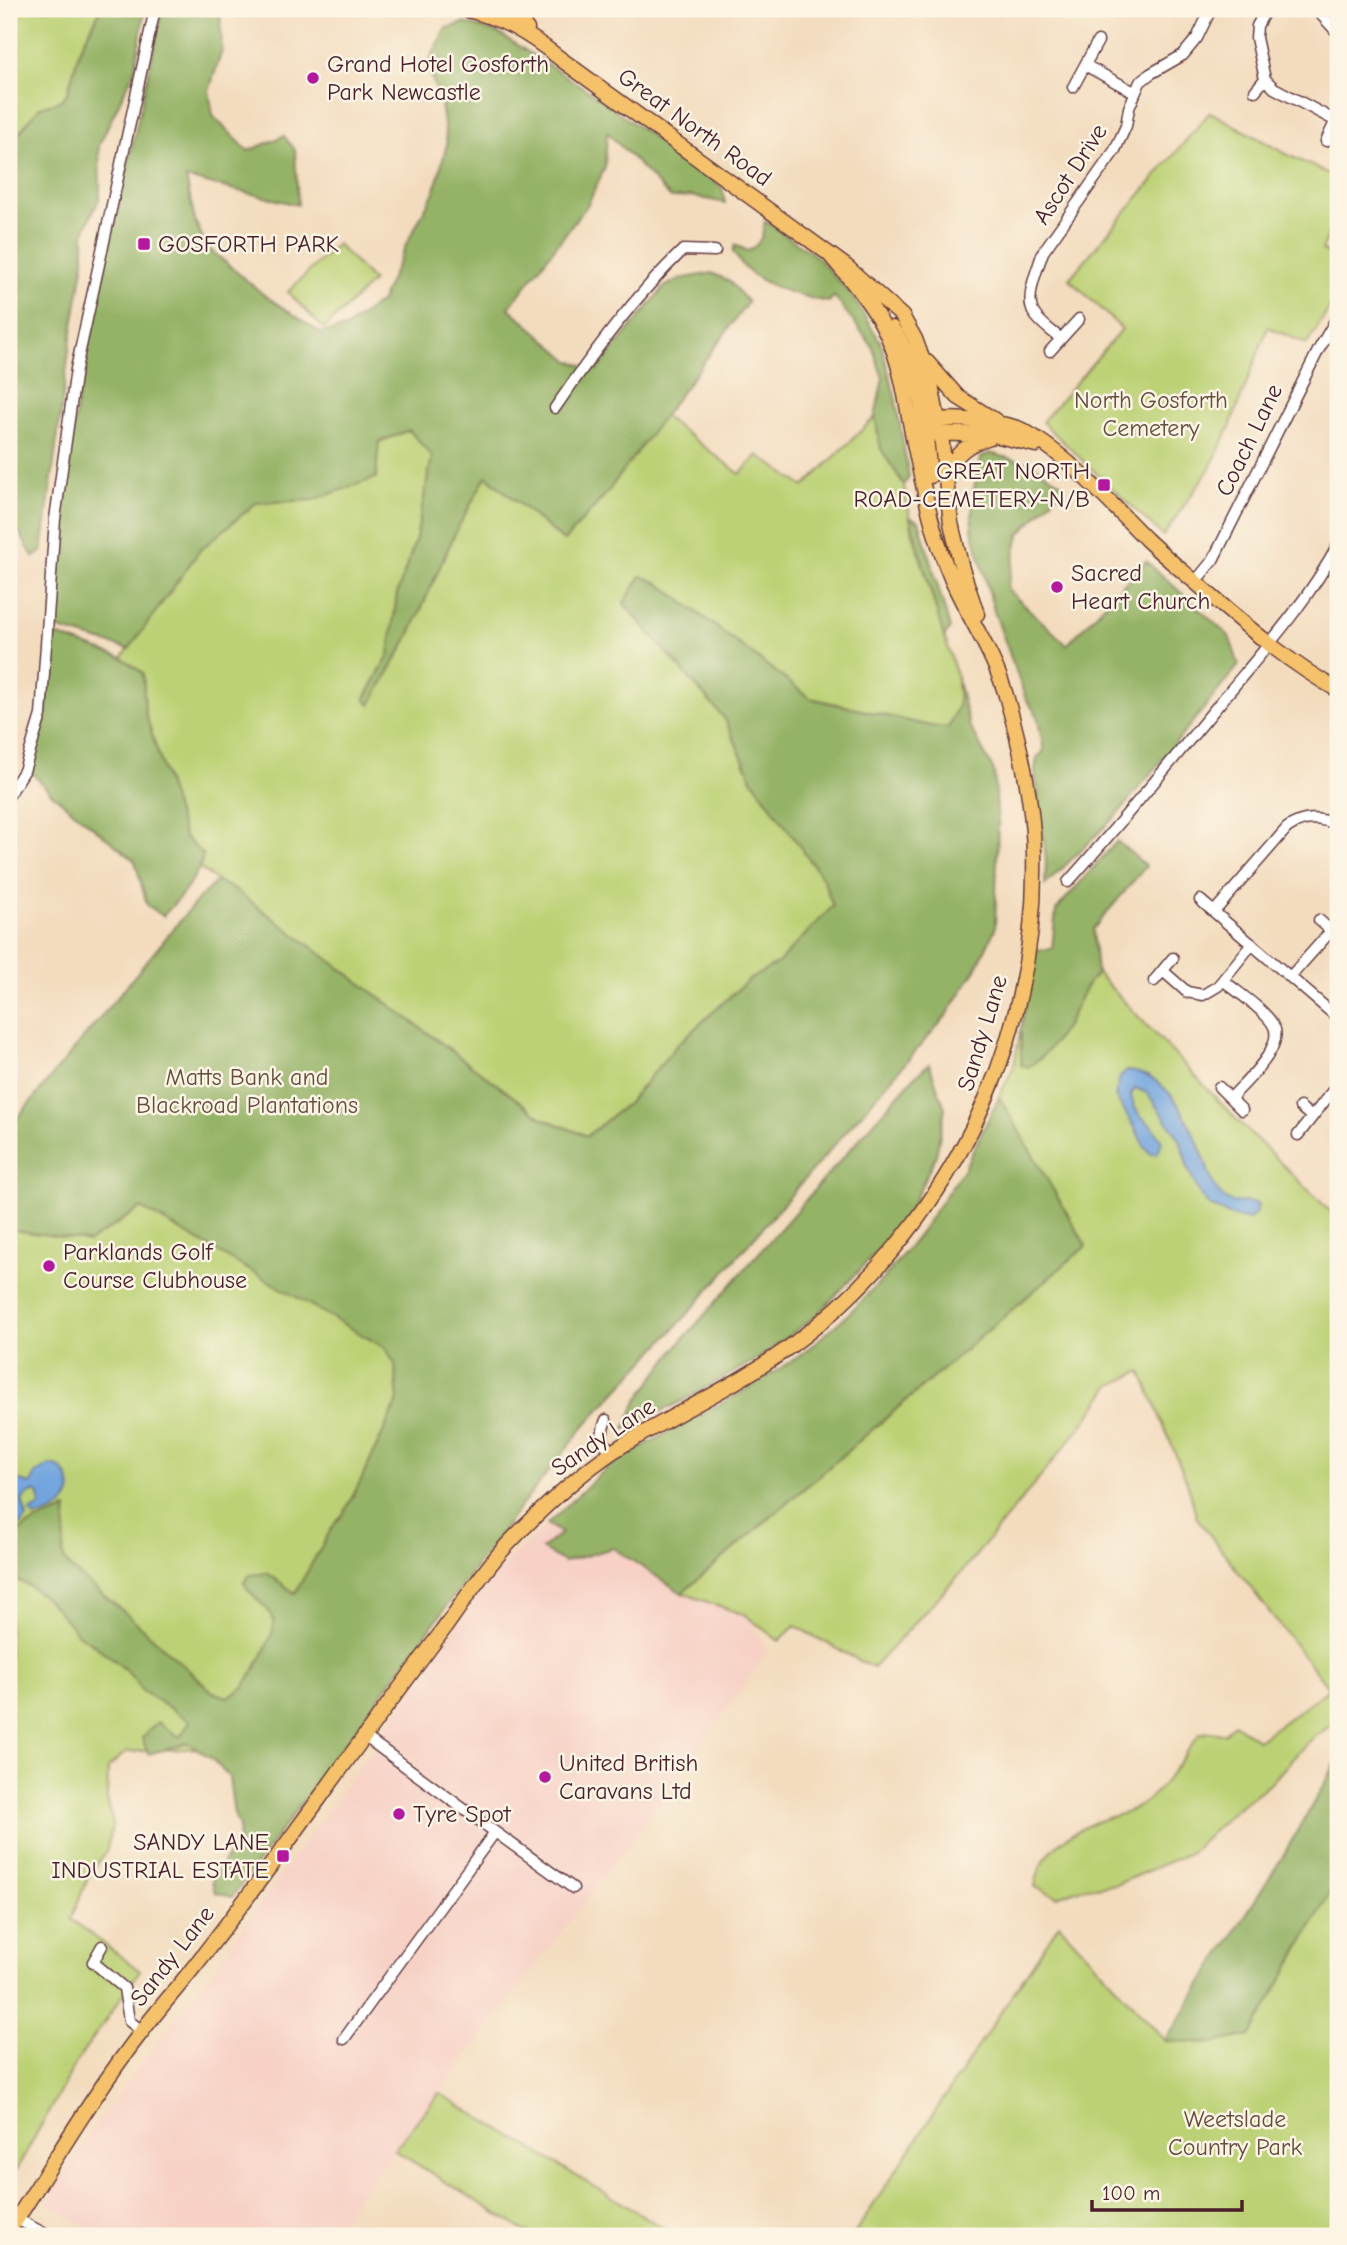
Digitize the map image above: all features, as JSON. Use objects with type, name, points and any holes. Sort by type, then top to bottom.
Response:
[{"type":"main road","points":[[463,9],[498,19],[533,36]]},
{"type":"main road","points":[[510,9],[533,36]]},
{"type":"main road","name":"Great North Road","points":[[533,36],[830,255]]},
{"type":"main road","name":"Sandy Lane","points":[[830,255],[867,299],[888,336],[897,360],[934,527],[952,579],[988,647]]},
{"type":"main road","name":"Sandy Lane","points":[[9,2231],[93,2100],[142,2031],[234,1914],[500,1552],[550,1501],[611,1453],[786,1349],[828,1315],[875,1271],[901,1241],[951,1169],[981,1111],[1008,1042],[1031,928],[1034,847],[1023,766],[1007,697],[956,546],[940,428],[923,358],[908,325],[897,310],[865,281],[830,255]]},
{"type":"main road","points":[[867,299],[888,323],[907,356],[916,380],[925,429],[934,527]]},
{"type":"main road","points":[[923,358],[958,397],[997,429]]},
{"type":"main road","points":[[925,429],[933,422],[940,428],[1022,430],[1051,450],[1268,645],[1305,672],[1338,690]]},
{"type":"main road","points":[[946,478],[959,452],[997,429]]},
{"type":"street","points":[[9,795],[24,771],[41,715],[54,531],[76,369],[155,9]]},
{"type":"street","points":[[1085,65],[1134,92],[1140,82],[1150,74],[1175,61],[1189,49],[1211,9]]},
{"type":"street","points":[[1266,9],[1257,26],[1256,38],[1265,79],[1275,88],[1337,119],[1326,141]]},
{"type":"street","points":[[1316,9],[1338,33]]},
{"type":"street","points":[[1073,87],[1098,41]]},
{"type":"street","points":[[1255,91],[1265,79]]},
{"type":"street","name":"Ascot Drive","points":[[1061,339],[1034,312],[1031,305],[1036,271],[1043,252],[1119,144],[1134,92]]},
{"type":"street","points":[[555,408],[597,349],[683,250],[715,251]]},
{"type":"street","name":"Coach Lane","points":[[1195,582],[1213,560],[1318,349],[1338,316]]},
{"type":"street","points":[[1050,351],[1079,319]]},
{"type":"street","points":[[1068,881],[1113,832],[1268,645],[1308,595],[1338,545]]},
{"type":"street","points":[[1214,912],[1287,828],[1312,818],[1338,824]]},
{"type":"street","points":[[1200,900],[1338,1018]]},
{"type":"street","points":[[1290,977],[1335,934],[1319,920]]},
{"type":"street","points":[[1163,971],[1182,988],[1195,995],[1211,992],[1252,944]]},
{"type":"street","points":[[1154,981],[1173,958]]},
{"type":"street","points":[[1223,980],[1269,1019],[1275,1027],[1276,1037],[1272,1051],[1231,1098]]},
{"type":"street","points":[[1298,1135],[1338,1084]]},
{"type":"street","points":[[1219,1087],[1242,1110]]},
{"type":"street","points":[[1300,1107],[1312,1117]]},
{"type":"street","points":[[606,1420],[601,1432],[611,1453]]},
{"type":"street","points":[[364,1736],[573,1888]]},
{"type":"street","points":[[344,2039],[495,1832]]},
{"type":"street","points":[[102,1946],[93,1962],[124,1988],[129,2021],[142,2031]]},
{"type":"street","points":[[17,2218],[49,2236]]},
{"type":"shaded area","points":[[547,1524],[561,1533],[543,1549],[564,1562],[613,1548],[682,1593],[745,1615],[768,1651],[669,1792],[329,2236],[99,2236],[49,2205],[47,2199],[95,2125],[202,1984],[371,1751],[452,1631],[495,1573]]},
{"type":"green space","points":[[9,9],[101,9],[80,49],[67,94],[60,101],[40,107],[9,145]]},
{"type":"green space","points":[[101,9],[145,9],[135,69],[99,145],[100,197],[84,232],[84,262],[70,343],[42,551],[34,558],[19,532],[9,525],[9,145],[40,107],[60,101],[67,94],[80,49]]},
{"type":"green space","points":[[163,9],[220,9],[222,50],[209,91],[213,116],[248,151],[284,136],[295,150],[298,205],[186,178],[195,221],[207,247],[264,295],[321,333],[345,328],[381,301],[435,190],[447,144],[441,103],[427,65],[446,28],[465,23],[498,33],[583,87],[722,187],[725,203],[692,196],[671,198],[607,132],[605,167],[588,204],[509,308],[570,361],[597,370],[664,287],[680,279],[712,273],[729,281],[748,302],[606,494],[564,541],[486,476],[456,531],[408,638],[370,705],[365,699],[389,655],[397,594],[416,539],[432,456],[409,430],[379,442],[376,478],[313,500],[256,503],[200,550],[129,649],[52,627],[62,518],[81,373]]},
{"type":"green space","name":"North Gosforth Cemetery","points":[[1210,112],[1290,156],[1338,178],[1338,214],[1322,250],[1338,257],[1338,295],[1307,344],[1268,327],[1229,429],[1210,468],[1163,536],[1042,422],[1122,329],[1069,279]]},
{"type":"green space","points":[[765,221],[817,257],[852,296],[880,341],[895,396],[909,477],[904,485],[881,449],[875,417],[883,378],[872,346],[834,296],[829,302],[775,287],[747,270],[733,252],[735,245],[748,251],[756,245],[762,235]]},
{"type":"green space","points":[[337,244],[373,281],[324,329],[288,292]]},
{"type":"green space","points":[[662,415],[740,474],[758,455],[804,487],[875,417],[881,449],[904,485],[913,534],[957,677],[959,704],[948,728],[810,698],[658,583],[641,576],[624,604],[725,719],[752,779],[823,879],[833,907],[779,962],[747,981],[677,1045],[628,1103],[587,1136],[542,1118],[235,890],[200,868],[203,855],[184,836],[145,712],[143,673],[122,658],[200,550],[256,503],[313,500],[379,442],[409,430],[432,456],[416,539],[397,594],[389,655],[365,698],[370,704],[408,638],[456,531],[486,476],[564,541],[606,494]]},
{"type":"green space","points":[[989,453],[1032,464],[1065,486],[1019,535],[1007,589],[1067,645],[1146,561],[1229,636],[1239,665],[1117,815],[1045,885],[1046,861],[1035,771],[1037,758],[1044,751],[1037,715],[1026,699],[994,611],[972,529],[972,497],[981,458]]},
{"type":"green space","points":[[910,517],[919,521],[950,628],[944,638]]},
{"type":"green space","name":"Matts Bank and Blackroad Plantations","points":[[641,576],[658,583],[810,698],[948,728],[959,704],[957,677],[969,725],[994,771],[998,824],[995,929],[976,969],[947,1015],[686,1316],[585,1425],[511,1519],[232,1897],[215,1892],[212,1880],[238,1840],[239,1827],[234,1814],[229,1777],[211,1758],[188,1743],[148,1754],[142,1738],[157,1722],[180,1737],[190,1721],[142,1691],[125,1670],[78,1634],[38,1592],[9,1578],[8,1560],[12,1540],[32,1523],[67,1509],[63,1556],[70,1568],[124,1612],[213,1692],[227,1697],[241,1689],[251,1676],[274,1627],[272,1616],[244,1582],[250,1575],[267,1573],[295,1593],[333,1526],[344,1513],[398,1400],[395,1364],[385,1348],[141,1208],[88,1242],[9,1229],[9,1128],[199,898],[217,881],[235,890],[542,1118],[587,1136],[628,1103],[677,1045],[747,981],[779,962],[833,906],[823,879],[752,779],[725,719],[624,603]]},
{"type":"green space","points":[[50,633],[122,658],[143,673],[145,712],[184,836],[203,855],[192,880],[163,916],[147,905],[135,861],[51,793],[30,771],[46,714]]},
{"type":"green space","points":[[1117,841],[1146,866],[1093,929],[1097,973],[1084,990],[1069,1021],[1040,1058],[1028,1067],[1021,1065],[1021,1028],[1035,950],[1052,949],[1056,910]]},
{"type":"green space","points":[[1097,973],[1236,1119],[1338,1219],[1338,1719],[1305,1745],[1272,1782],[1235,1810],[1190,1853],[1117,1884],[1079,1889],[1057,1897],[1035,1887],[1038,1873],[1052,1850],[1084,1827],[1130,1811],[1150,1798],[1166,1781],[1200,1734],[1224,1734],[1234,1724],[1258,1740],[1329,1689],[1197,1518],[1187,1482],[1141,1371],[1110,1386],[1084,1423],[968,1565],[873,1668],[795,1626],[779,1641],[745,1615],[682,1593],[1086,1246],[999,1097],[1014,1066],[1021,1028],[1021,1064],[1040,1059],[1068,1022],[1084,987]]},
{"type":"green space","points":[[929,1064],[945,1108],[936,1155],[907,1216],[817,1315],[759,1358],[625,1429],[637,1401],[678,1345],[914,1077]]},
{"type":"green space","points":[[999,1097],[1086,1246],[682,1593],[613,1548],[564,1562],[542,1549],[561,1533],[547,1524],[611,1464],[751,1387],[801,1355],[845,1317],[883,1279],[917,1237],[965,1167]]},
{"type":"green space","points":[[9,1172],[103,1233],[141,1208],[156,1215],[385,1348],[395,1364],[398,1400],[363,1476],[346,1552],[205,1748],[126,1752],[108,1768],[107,1799],[113,1824],[106,1852],[88,1877],[71,1919],[140,1971],[77,2061],[9,2183]]},
{"type":"green space","name":"Weetslade Country Park","points":[[1338,1760],[1338,2236],[853,2236],[1059,1924],[1166,2041],[1282,1858]]},
{"type":"green space","points":[[1338,1760],[1338,1879],[1251,2035],[1212,2043],[1165,2041],[1282,1858]]},
{"type":"green space","points":[[439,2093],[677,2236],[533,2236],[394,2150]]},
{"type":"water","points":[[1127,1071],[1142,1074],[1167,1090],[1192,1130],[1218,1192],[1231,1202],[1258,1204],[1256,1213],[1249,1220],[1229,1215],[1210,1206],[1202,1198],[1188,1169],[1180,1139],[1147,1093],[1135,1088],[1131,1095],[1134,1106],[1162,1141],[1158,1153],[1151,1154],[1144,1146],[1115,1096],[1120,1077]]},
{"type":"water","points":[[50,1465],[60,1468],[68,1478],[70,1493],[67,1500],[49,1514],[34,1517],[30,1512],[40,1506],[39,1494],[35,1491],[26,1496],[22,1500],[27,1517],[9,1541],[9,1486],[16,1479],[28,1484],[32,1482],[36,1473]]},
{"type":"place","name":"Grand Hotel Gosforth Park Newcastle","points":[[313,78]]},
{"type":"place","name":"GOSFORTH PARK","points":[[144,244]]},
{"type":"place","name":"GREAT NORTH ROAD-CEMETERY-N/B","points":[[1104,485]]},
{"type":"place","name":"Sacred Heart Church","points":[[1057,587]]},
{"type":"place","name":"Parklands Golf Course Clubhouse","points":[[49,1266]]},
{"type":"place","name":"United British Caravans Ltd","points":[[545,1777]]},
{"type":"place","name":"Tyre Spot","points":[[399,1814]]},
{"type":"place","name":"SANDY LANE INDUSTRIAL ESTATE","points":[[283,1856]]}]
